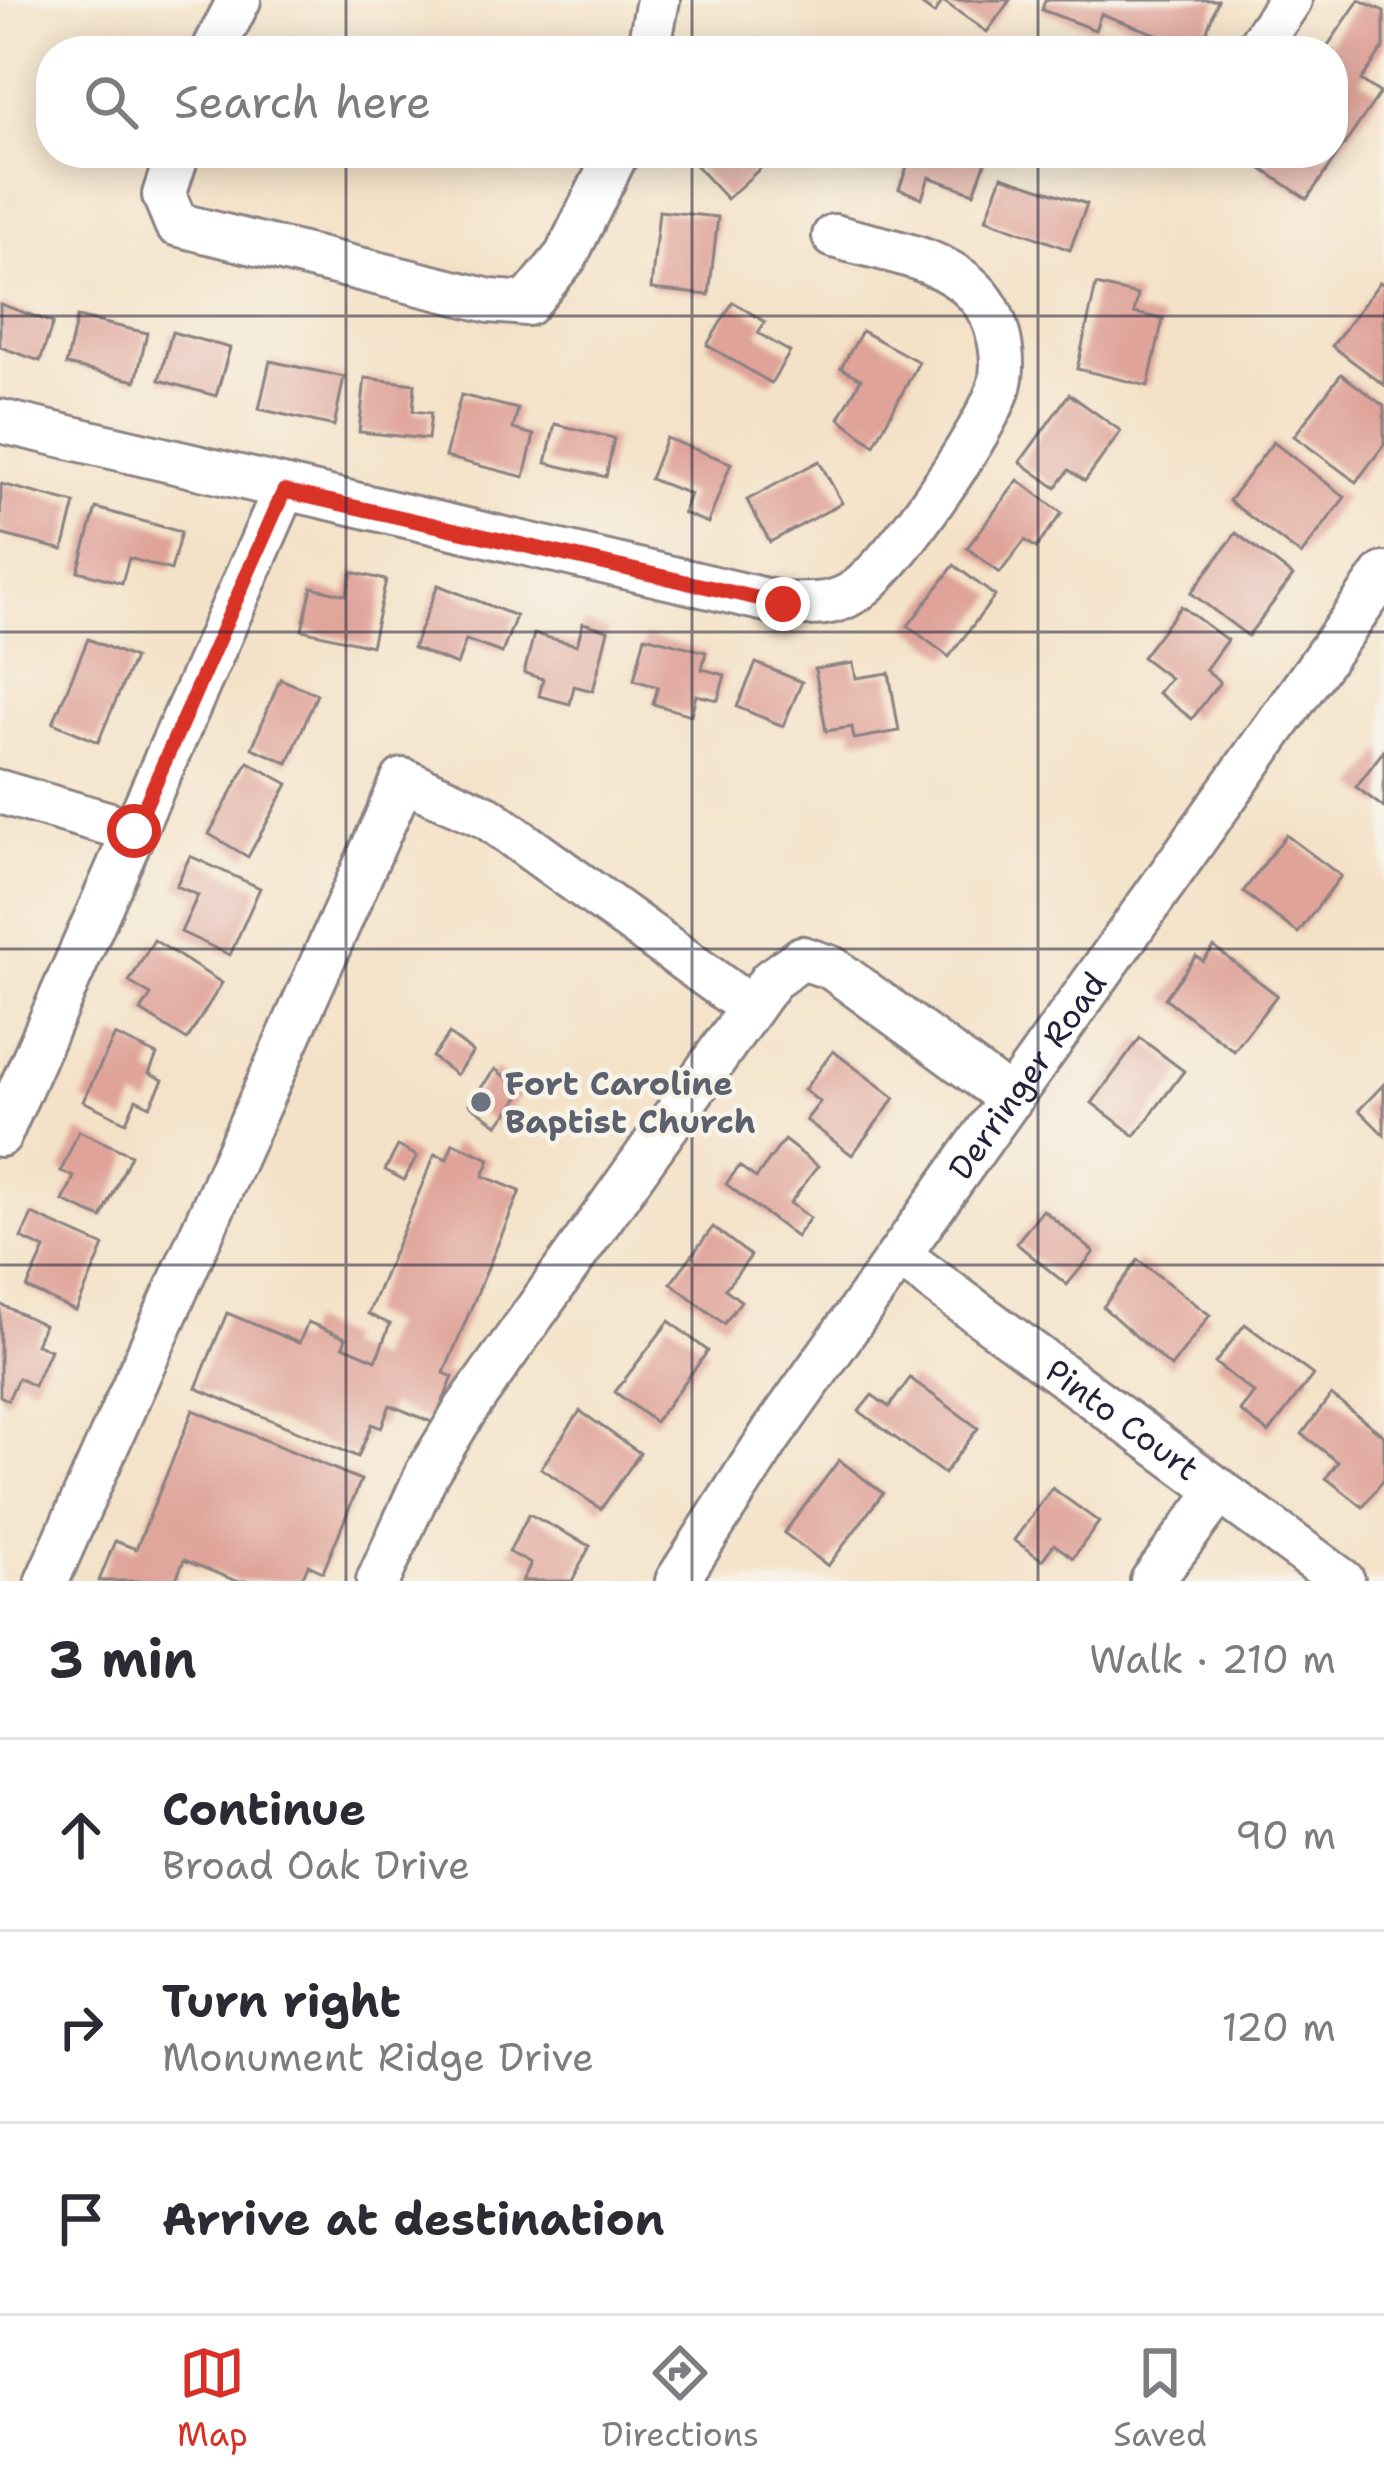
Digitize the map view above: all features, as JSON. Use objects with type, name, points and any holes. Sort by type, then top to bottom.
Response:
[{"type":"street","points":[[221,36],[239,0]]},
{"type":"street","points":[[651,36],[658,0]]},
{"type":"street","points":[[1266,36],[1290,0]]},
{"type":"street","points":[[173,168],[164,195],[176,224],[490,301],[527,304],[566,256],[610,168]]},
{"type":"street","points":[[0,421],[783,604],[829,604],[858,590],[902,542],[979,428],[999,387],[1001,355],[994,318],[958,275],[834,236]]},
{"type":"street","points":[[0,1135],[284,491]]},
{"type":"street","name":"Derringer Road","points":[[677,1581],[771,1435],[1011,1099],[1370,624],[1384,574]]},
{"type":"street","points":[[47,1581],[403,780],[488,817],[751,1008]]},
{"type":"street","points":[[0,792],[134,831]]},
{"type":"street","points":[[378,1581],[427,1473],[466,1409],[771,980],[802,958],[832,968],[1011,1099]]},
{"type":"street","name":"Pinto Court","points":[[900,1256],[1343,1581]]},
{"type":"street","points":[[1152,1581],[1220,1490]]},
{"type":"building","points":[[915,0],[1010,0],[987,32],[943,1],[934,14]]},
{"type":"building","points":[[1045,0],[1218,0],[1205,36],[1162,36],[1101,14],[1095,30],[1042,10]]},
{"type":"building","points":[[1359,0],[1384,11],[1384,47],[1361,80],[1380,93],[1348,139],[1348,36],[1334,36]]},
{"type":"building","points":[[698,168],[761,168],[727,199]]},
{"type":"building","points":[[907,168],[983,168],[974,193],[929,177],[922,198],[899,189]]},
{"type":"building","points":[[1263,168],[1328,168],[1307,199]]},
{"type":"building","points":[[1002,176],[1087,204],[1070,250],[986,219]]},
{"type":"building","points":[[659,211],[718,217],[709,295],[651,289]]},
{"type":"building","points":[[1380,282],[1384,285],[1384,385],[1332,346]]},
{"type":"building","points":[[1096,285],[1138,295],[1134,313],[1163,319],[1148,386],[1077,369]]},
{"type":"building","points":[[733,302],[765,322],[758,333],[790,352],[771,383],[707,345]]},
{"type":"building","points":[[0,304],[53,323],[40,361],[0,347]]},
{"type":"building","points":[[77,317],[147,333],[136,381],[66,365]]},
{"type":"building","points":[[862,331],[919,362],[874,445],[839,418],[861,379],[841,368]]},
{"type":"building","points":[[172,332],[230,348],[216,396],[159,380]]},
{"type":"building","points":[[270,361],[344,377],[334,426],[259,409]]},
{"type":"building","points":[[1341,374],[1384,406],[1384,445],[1356,482],[1294,436]]},
{"type":"building","points":[[365,378],[415,384],[413,411],[431,413],[428,439],[359,432]]},
{"type":"building","points":[[1069,394],[1121,431],[1085,481],[1069,470],[1056,488],[1020,462]]},
{"type":"building","points":[[461,395],[518,409],[513,429],[534,435],[524,477],[445,457]]},
{"type":"building","points":[[555,424],[614,438],[606,477],[546,463]]},
{"type":"building","points":[[666,438],[731,463],[708,523],[683,513],[690,494],[650,479]]},
{"type":"building","points":[[1273,442],[1345,497],[1301,555],[1229,501]]},
{"type":"building","points":[[819,461],[842,503],[770,542],[747,500]]},
{"type":"building","points":[[1018,480],[1062,513],[1036,548],[1025,540],[1000,573],[967,548]]},
{"type":"building","points":[[1,484],[75,503],[63,550],[0,534]]},
{"type":"building","points":[[96,508],[181,532],[171,570],[129,558],[122,583],[78,571]]},
{"type":"building","points":[[1236,533],[1293,576],[1248,636],[1191,593]]},
{"type":"building","points":[[954,565],[995,596],[949,657],[908,626]]},
{"type":"building","points":[[352,572],[386,580],[371,646],[302,630],[312,587],[346,595]]},
{"type":"building","points":[[438,585],[516,616],[502,653],[466,640],[457,665],[413,648]]},
{"type":"building","points":[[1181,606],[1227,640],[1205,670],[1220,682],[1192,719],[1158,693],[1170,678],[1142,657]]},
{"type":"building","points":[[583,623],[608,630],[593,691],[574,686],[570,704],[539,696],[543,679],[524,673],[534,634],[577,645]]},
{"type":"building","points":[[645,636],[706,652],[702,669],[725,675],[718,700],[696,695],[691,715],[653,704],[658,687],[634,680]]},
{"type":"building","points":[[88,639],[134,658],[98,742],[53,723]]},
{"type":"building","points":[[756,663],[802,682],[783,726],[737,707]]},
{"type":"building","points":[[853,663],[856,678],[889,673],[899,731],[854,739],[852,727],[826,731],[815,669]]},
{"type":"building","points":[[280,679],[317,694],[288,763],[252,748]]},
{"type":"building","points":[[1384,750],[1384,808],[1356,787]]},
{"type":"building","points":[[248,762],[288,784],[248,857],[209,834]]},
{"type":"building","points":[[1286,835],[1341,876],[1298,933],[1243,892]]},
{"type":"building","points":[[190,856],[260,888],[230,955],[181,932],[198,895],[176,886]]},
{"type":"building","points":[[154,940],[222,983],[187,1040],[141,1011],[151,995],[129,982]]},
{"type":"building","points":[[1214,947],[1277,995],[1234,1051],[1165,998],[1196,956],[1203,961]]},
{"type":"building","points":[[449,1034],[473,1052],[456,1075],[432,1057]]},
{"type":"building","points":[[115,1035],[157,1055],[149,1073],[163,1080],[150,1106],[136,1099],[126,1122],[83,1101]]},
{"type":"building","points":[[1140,1038],[1184,1071],[1135,1136],[1092,1103]]},
{"type":"building","points":[[833,1051],[895,1098],[852,1155],[806,1120],[820,1102],[804,1090]]},
{"type":"building","points":[[495,1069],[524,1091],[498,1125],[469,1104]]},
{"type":"building","points":[[1384,1084],[1384,1135],[1359,1110]]},
{"type":"building","points":[[79,1131],[131,1155],[102,1218],[63,1201],[74,1177],[61,1171]]},
{"type":"building","points":[[784,1140],[818,1166],[790,1203],[810,1218],[796,1237],[726,1184],[739,1166],[756,1178]]},
{"type":"building","points":[[453,1143],[490,1159],[483,1176],[520,1191],[444,1373],[453,1377],[434,1423],[390,1405],[381,1428],[372,1424],[358,1457],[196,1388],[227,1313],[299,1343],[308,1322],[346,1338],[343,1346],[376,1360],[390,1324],[368,1314],[435,1154],[447,1159]]},
{"type":"building","points":[[398,1146],[417,1156],[404,1180],[385,1170]]},
{"type":"building","points":[[1043,1210],[1094,1252],[1067,1285],[1016,1243]]},
{"type":"building","points":[[32,1214],[104,1246],[76,1311],[27,1288],[45,1249],[21,1238]]},
{"type":"building","points":[[713,1227],[751,1256],[725,1289],[741,1301],[724,1324],[671,1283]]},
{"type":"building","points":[[1138,1260],[1210,1315],[1171,1367],[1103,1307]]},
{"type":"building","points":[[0,1304],[44,1325],[36,1344],[50,1350],[34,1386],[18,1378],[8,1400],[0,1396]]},
{"type":"building","points":[[669,1321],[708,1351],[655,1422],[615,1392]]},
{"type":"building","points":[[1245,1324],[1313,1375],[1269,1433],[1240,1411],[1254,1393],[1215,1363]]},
{"type":"building","points":[[910,1378],[978,1428],[944,1474],[859,1411],[872,1395],[889,1407]]},
{"type":"building","points":[[1331,1395],[1384,1436],[1384,1479],[1363,1507],[1326,1478],[1338,1462],[1302,1434]]},
{"type":"building","points":[[193,1410],[361,1480],[323,1572],[308,1565],[301,1581],[236,1581],[184,1560],[175,1581],[99,1581],[115,1541],[136,1549]]},
{"type":"building","points":[[580,1411],[640,1453],[601,1509],[541,1468]]},
{"type":"building","points":[[839,1460],[883,1493],[828,1566],[784,1533]]},
{"type":"building","points":[[1052,1488],[1099,1522],[1073,1558],[1054,1544],[1042,1560],[1014,1540]]},
{"type":"building","points":[[529,1514],[590,1546],[572,1581],[522,1581],[531,1564],[509,1552]]},
{"type":"place","name":"Fort Caroline Baptist Church","points":[[481,1102]]},
{"type":"route","points":[[134,831],[284,491],[783,604]]}]
